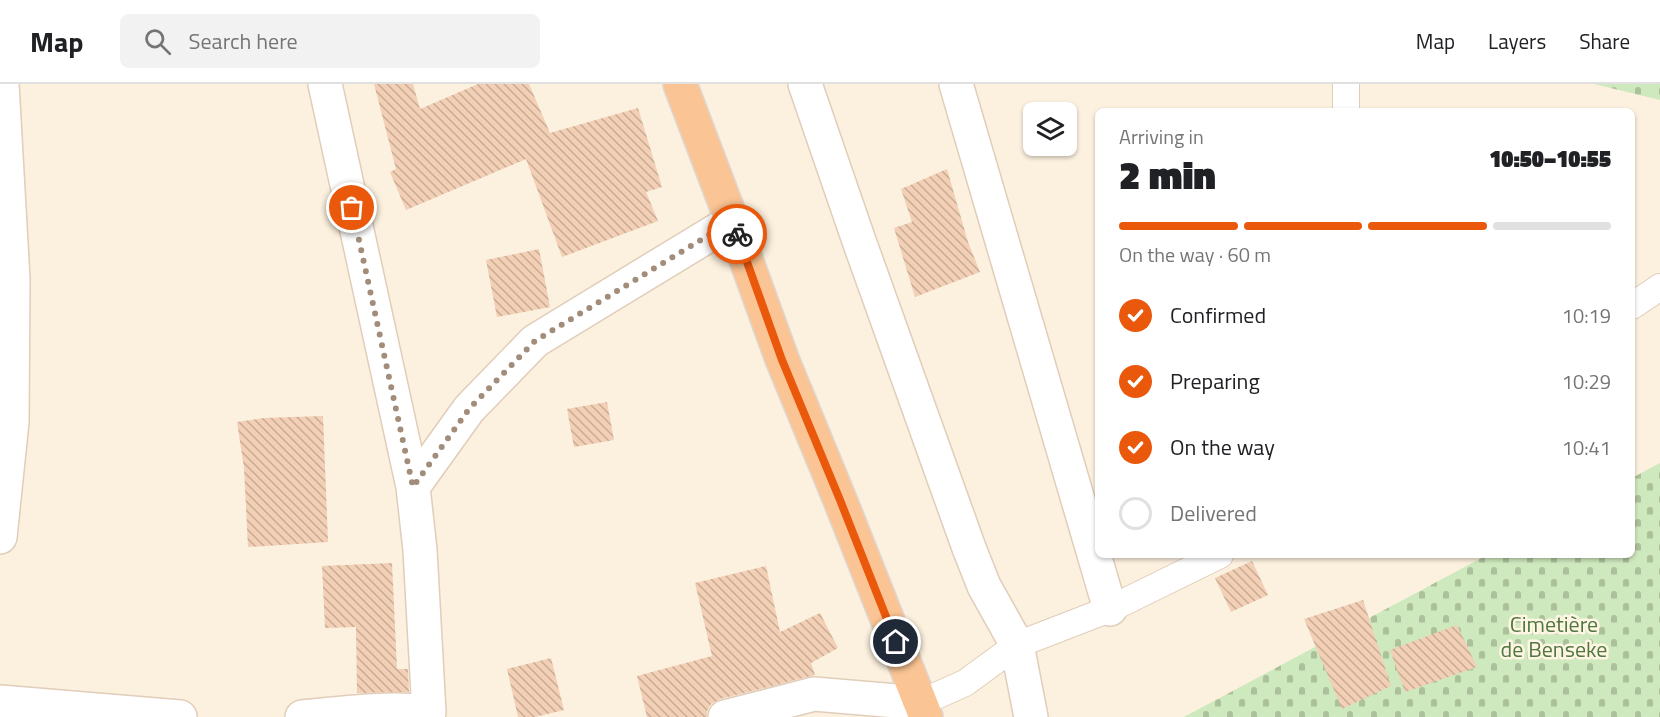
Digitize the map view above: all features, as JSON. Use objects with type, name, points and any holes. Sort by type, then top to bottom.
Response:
[{"type":"highway","points":[[680,84],[782,360],[923,710]]},
{"type":"street","points":[[0,537],[12,422],[13,279],[2,84]]},
{"type":"street","points":[[302,717],[417,710],[428,714],[420,550],[413,487],[325,84]]},
{"type":"street","points":[[805,84],[969,548],[984,585],[1017,645],[1031,717]]},
{"type":"street","points":[[956,84],[1095,558]]},
{"type":"street","points":[[413,487],[469,409],[535,341],[732,221]]},
{"type":"street","points":[[1095,558],[1110,609]]},
{"type":"street","points":[[725,717],[814,694],[923,710]]},
{"type":"street","points":[[0,702],[180,717]]},
{"type":"lane","points":[[1346,84],[1346,108]]},
{"type":"lane","points":[[1635,304],[1660,287]]},
{"type":"lane","points":[[923,710],[1017,645],[1110,609],[1214,558]]},
{"type":"green space","points":[[1594,84],[1660,84],[1660,100]]},
{"type":"green space","name":"Cimetière de Benseke","points":[[1660,463],[1660,717],[1184,717],[1481,558],[1635,558],[1635,476]]},
{"type":"building","points":[[374,84],[413,84],[420,109],[478,84],[529,84],[550,133],[638,108],[662,187],[646,192],[658,221],[562,257],[526,159],[406,210],[390,172],[396,169]]},
{"type":"building","points":[[947,169],[968,242],[980,272],[915,297],[894,228],[912,222],[901,189]]},
{"type":"building","points":[[539,249],[550,307],[497,317],[486,260]]},
{"type":"building","points":[[607,402],[614,440],[574,447],[567,409]]},
{"type":"building","points":[[323,416],[328,542],[248,547],[244,468],[237,422],[264,418]]},
{"type":"building","points":[[1252,561],[1268,595],[1231,612],[1215,578]]},
{"type":"building","points":[[392,563],[397,669],[408,669],[409,692],[357,693],[356,627],[325,628],[322,566]]},
{"type":"building","points":[[766,566],[780,632],[820,613],[838,648],[811,663],[815,675],[720,699],[711,704],[707,717],[647,717],[637,676],[712,656],[695,583]]},
{"type":"building","points":[[1363,600],[1391,686],[1342,709],[1304,619]]},
{"type":"building","points":[[1457,625],[1477,667],[1405,692],[1390,650]]},
{"type":"building","points":[[551,658],[564,710],[535,717],[518,717],[507,669]]},
{"type":"way so far","points":[[352,208],[413,487],[469,409],[535,341],[732,221],[737,234]]},
{"type":"route","points":[[737,234],[782,360],[896,642]]}]
